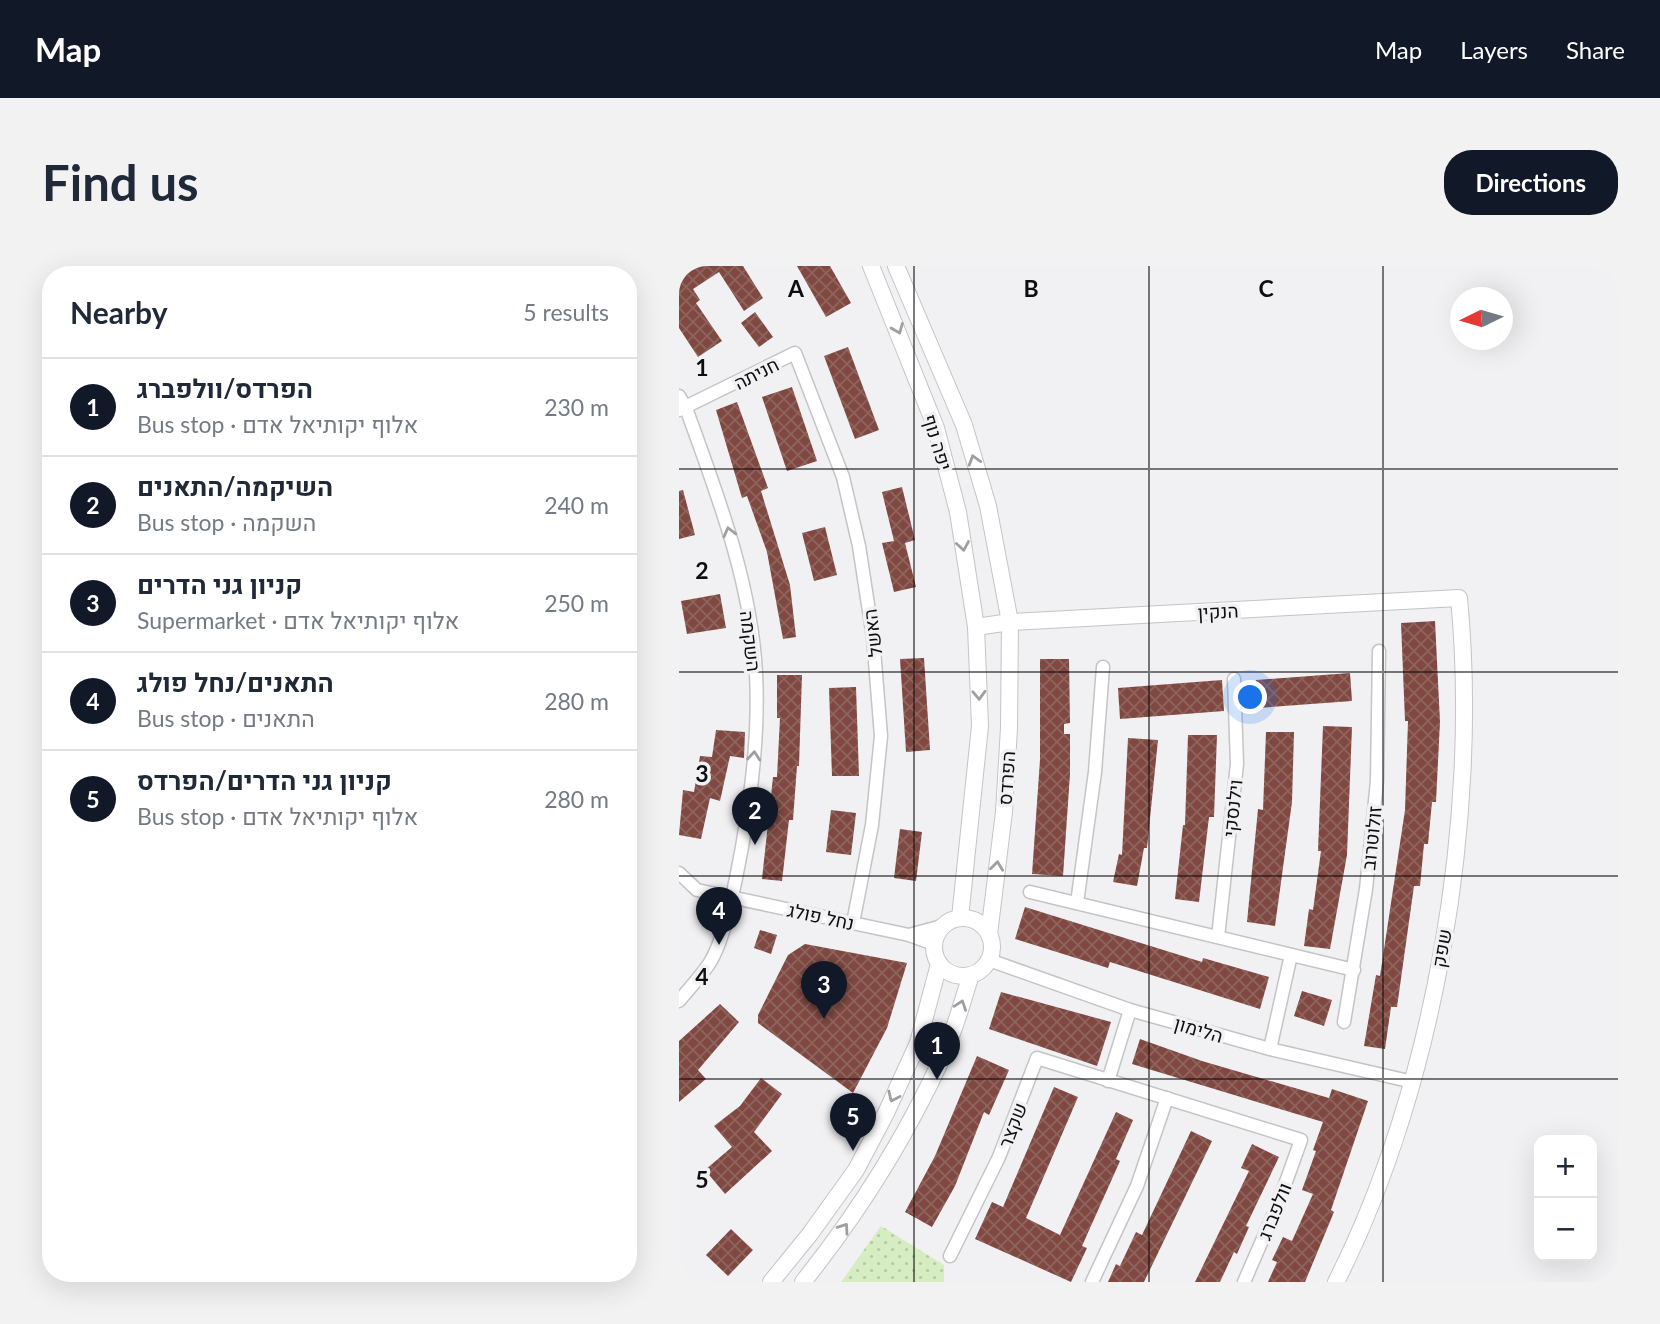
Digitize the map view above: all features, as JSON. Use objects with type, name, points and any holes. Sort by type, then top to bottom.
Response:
[{"type":"street","name":"יפה נוף","points":[[871,266],[936,428],[958,512],[977,627]]},
{"type":"street","name":"יפה נוף","points":[[896,266],[964,425],[988,506],[1010,622]]},
{"type":"street","name":"חניתה","points":[[683,409],[795,353]]},
{"type":"street","name":"האשל","points":[[795,353],[843,478],[859,545],[873,637],[881,736],[872,825],[853,923]]},
{"type":"street","name":"השקמה","points":[[679,396],[726,520],[745,598],[755,670],[757,728],[751,799],[732,896],[711,962],[679,1001]]},
{"type":"street","name":"הנקין","points":[[977,627],[1010,622],[1459,598]]},
{"type":"street","name":"שפק","points":[[1336,1282],[1363,1228],[1413,1082],[1441,953],[1454,859],[1461,769],[1464,645],[1459,598]]},
{"type":"street","name":"הפרדס","points":[[989,934],[1005,800],[1010,622]]},
{"type":"street","name":"הפרדס","points":[[960,918],[980,726],[977,627]]},
{"type":"street","name":"זולוטרוב","points":[[1344,1022],[1354,970],[1377,780],[1379,652]]},
{"type":"street","points":[[1077,903],[1095,772],[1103,667]]},
{"type":"street","name":"וילנסקי","points":[[1218,937],[1237,764],[1234,679]]},
{"type":"street","points":[[679,873],[697,890],[732,896]]},
{"type":"street","points":[[1030,892],[1354,970]]},
{"type":"street","name":"נחל פולג","points":[[732,896],[909,935],[934,944]]},
{"type":"street","points":[[771,1282],[856,1170],[886,1113],[918,1043],[939,964],[934,944],[942,926],[960,918],[978,922],[989,934],[992,950],[989,960],[971,975],[944,1053],[908,1126],[846,1225],[803,1282]]},
{"type":"street","name":"נחל פולג","points":[[909,935],[942,926]]},
{"type":"street","points":[[1270,1049],[1291,955]]},
{"type":"street","name":"הלימון","points":[[989,960],[1130,1010],[1270,1049],[1413,1082]]},
{"type":"street","points":[[939,964],[949,973],[971,975]]},
{"type":"street","points":[[1108,1081],[1130,1010]]},
{"type":"street","name":"שקצר","points":[[950,1256],[999,1157],[1037,1058],[1301,1140]]},
{"type":"street","points":[[1092,1282],[1137,1186],[1167,1098]]},
{"type":"street","name":"וולפברג","points":[[1244,1282],[1301,1140]]},
{"type":"green space","points":[[881,1226],[944,1265],[944,1282],[841,1282]]},
{"type":"building","points":[[697,266],[743,266],[763,298],[744,311],[719,272],[693,289],[700,300],[696,303],[722,341],[698,357],[679,328],[679,279]]},
{"type":"building","points":[[797,266],[830,266],[851,303],[826,317]]},
{"type":"building","points":[[755,312],[773,337],[759,347],[741,323]]},
{"type":"building","points":[[848,347],[879,430],[855,439],[824,356]]},
{"type":"building","points":[[792,387],[817,461],[787,471],[762,397]]},
{"type":"building","points":[[737,402],[768,488],[761,491],[790,585],[796,637],[783,639],[767,552],[747,496],[742,498],[716,410]]},
{"type":"building","points":[[902,487],[915,540],[905,543],[916,587],[894,592],[882,543],[894,541],[882,492]]},
{"type":"building","points":[[683,490],[695,535],[679,539],[679,491]]},
{"type":"building","points":[[825,527],[837,575],[814,581],[802,533]]},
{"type":"building","points":[[720,594],[726,628],[687,634],[681,601]]},
{"type":"building","points":[[1435,621],[1440,722],[1436,802],[1432,802],[1428,844],[1424,844],[1420,886],[1414,886],[1397,1007],[1391,1007],[1385,1049],[1364,1046],[1376,975],[1380,976],[1405,810],[1408,721],[1405,721],[1401,623]]},
{"type":"building","points":[[924,658],[930,750],[906,752],[900,659]]},
{"type":"building","points":[[1040,659],[1069,659],[1070,723],[1064,724],[1064,734],[1070,734],[1070,774],[1063,876],[1032,874],[1040,760]]},
{"type":"building","points":[[1350,673],[1352,701],[1258,708],[1256,680]]},
{"type":"building","points":[[777,675],[802,675],[799,766],[782,881],[762,879],[773,777],[777,777],[780,718],[777,718]]},
{"type":"building","points":[[1222,680],[1224,711],[1120,719],[1118,688]]},
{"type":"building","points":[[856,687],[859,776],[832,776],[829,688]]},
{"type":"building","points":[[1323,726],[1352,727],[1347,855],[1330,949],[1304,946],[1309,909],[1313,910],[1321,851],[1318,851]]},
{"type":"building","points":[[716,730],[745,732],[744,758],[730,756],[720,801],[710,798],[701,839],[679,835],[683,790],[694,792],[700,756],[712,757]]},
{"type":"building","points":[[1266,732],[1294,732],[1292,802],[1275,926],[1247,922],[1258,809],[1263,810]]},
{"type":"building","points":[[1188,735],[1217,735],[1214,817],[1209,817],[1199,902],[1175,899],[1185,825]]},
{"type":"building","points":[[1128,738],[1158,740],[1147,848],[1144,848],[1137,886],[1113,882],[1119,854],[1122,855]]},
{"type":"building","points":[[831,810],[856,813],[851,855],[826,852]]},
{"type":"building","points":[[900,829],[922,832],[916,881],[894,878]]},
{"type":"building","points":[[1025,907],[1202,962],[1203,958],[1269,977],[1260,1009],[1110,962],[1108,968],[1015,939]]},
{"type":"building","points":[[760,930],[777,935],[771,954],[754,948]]},
{"type":"building","points":[[805,944],[907,963],[887,1028],[853,1093],[758,1023],[758,1015],[788,955]]},
{"type":"building","points":[[1302,991],[1332,1000],[1324,1026],[1294,1016]]},
{"type":"building","points":[[1001,992],[1111,1022],[1097,1066],[989,1029]]},
{"type":"building","points":[[720,1004],[739,1022],[698,1070],[706,1079],[679,1102],[679,1041]]},
{"type":"building","points":[[1140,1039],[1202,1061],[1329,1098],[1332,1089],[1368,1101],[1331,1210],[1334,1212],[1305,1282],[1268,1282],[1277,1262],[1272,1260],[1283,1237],[1292,1241],[1313,1194],[1302,1190],[1323,1122],[1132,1064]]},
{"type":"building","points":[[977,1056],[1009,1070],[989,1115],[984,1112],[955,1186],[932,1227],[905,1212],[935,1156]]},
{"type":"building","points":[[761,1078],[782,1094],[754,1132],[772,1151],[725,1194],[705,1170],[732,1147],[714,1126],[740,1106]]},
{"type":"building","points":[[1054,1087],[1078,1097],[1026,1218],[1060,1235],[1116,1112],[1133,1120],[1116,1159],[1120,1161],[1082,1246],[1087,1248],[1071,1282],[975,1239],[992,1202],[1003,1207]]},
{"type":"building","points":[[1191,1131],[1212,1141],[1144,1282],[1108,1282],[1116,1264],[1120,1266],[1136,1232],[1142,1235]]},
{"type":"building","points":[[1252,1144],[1279,1157],[1246,1226],[1249,1227],[1237,1254],[1234,1252],[1220,1282],[1195,1282],[1249,1171],[1241,1168]]},
{"type":"building","points":[[731,1229],[753,1250],[728,1276],[706,1255]]},
{"type":"place","name":"השיקמה/התאנים","points":[[755,845]]},
{"type":"place","name":"התאנים/נחל פולג","points":[[719,945]]},
{"type":"place","name":"קניון גני הדרים","points":[[824,1019]]},
{"type":"place","name":"הפרדס/וולפברג","points":[[937,1080]]},
{"type":"place","name":"קניון גני הדרים/הפרדס","points":[[853,1151]]}]
